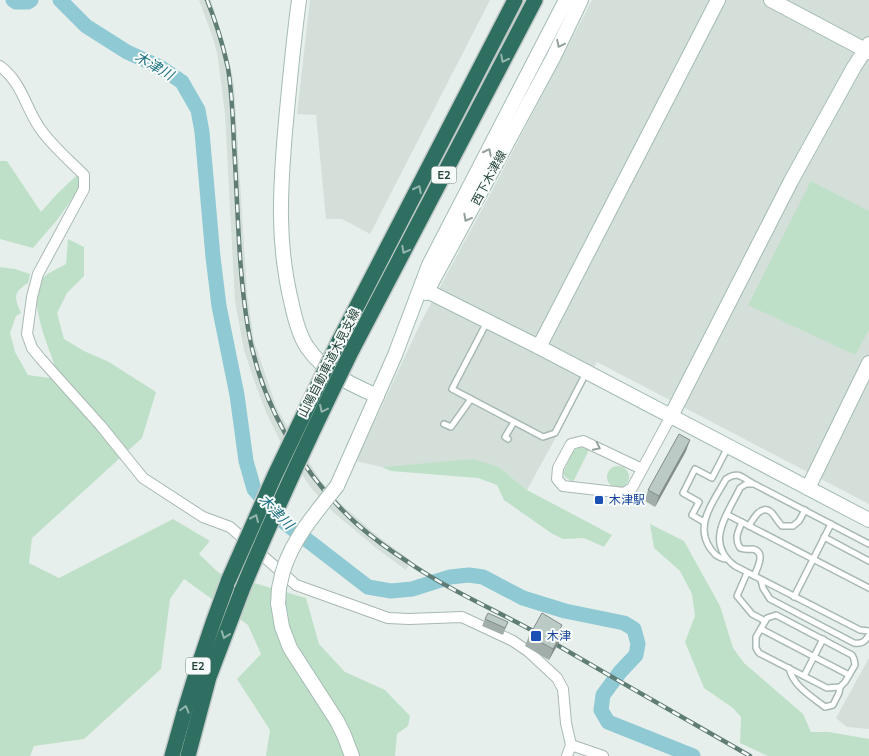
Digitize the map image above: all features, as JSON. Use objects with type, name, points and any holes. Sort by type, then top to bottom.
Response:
[{"type":"highway","name":"山陽自動車道木見支線","points":[[172,756],[188,698],[213,622],[274,477],[339,341],[516,0]]},
{"type":"highway","name":"山陽自動車道木見支線","points":[[188,756],[209,677],[266,531],[305,446],[352,350],[535,0]]},
{"type":"street","points":[[299,0],[292,56],[280,196],[282,258],[289,295],[296,323],[306,345],[320,363],[348,384],[377,396]]},
{"type":"street","name":"西下木津線","points":[[424,290],[429,265],[566,0]]},
{"type":"street","name":"西下木津線","points":[[352,756],[337,721],[290,648],[282,628],[278,604],[280,583],[288,558],[307,526],[337,486],[424,290],[553,58],[581,0]]},
{"type":"street","points":[[539,347],[718,0]]},
{"type":"street","points":[[642,469],[583,441],[571,444],[558,468],[557,479],[563,486],[624,493],[632,488],[671,416],[791,181],[868,49],[771,0]]},
{"type":"street","points":[[0,66],[23,93],[38,126],[49,140],[84,175],[84,189],[38,274],[32,297],[27,334],[32,348],[41,359],[95,419],[143,478],[203,518],[230,527],[296,585],[388,618],[462,617],[513,641],[529,652],[557,678],[563,690],[566,723],[571,746],[567,756]]},
{"type":"street","points":[[424,290],[539,347],[869,520]]},
{"type":"street","points":[[808,488],[869,363]]},
{"type":"street","points":[[571,746],[603,756]]},
{"type":"lane","points":[[488,322],[452,389],[543,437],[555,432],[586,372]]},
{"type":"lane","points":[[444,424],[451,427],[471,399]]},
{"type":"lane","points":[[508,439],[504,437],[514,422]]},
{"type":"lane","points":[[712,478],[728,446]]},
{"type":"lane","points":[[704,522],[692,515],[699,502],[683,493],[695,469],[724,484]]},
{"type":"lane","points":[[869,544],[737,474],[726,479],[704,522],[705,540],[716,556],[860,630],[869,631]]},
{"type":"lane","points":[[726,560],[721,551],[719,533],[740,488],[746,484],[754,484]]},
{"type":"lane","points":[[749,526],[756,514],[761,510],[766,510],[772,513],[782,526],[793,526],[800,521],[805,510]]},
{"type":"lane","points":[[728,515],[869,588]]},
{"type":"lane","points":[[742,522],[736,536],[737,543],[740,548],[756,550],[760,554],[761,560],[754,576]]},
{"type":"lane","points":[[794,596],[831,524]]},
{"type":"lane","points":[[824,537],[869,561]]},
{"type":"lane","points":[[747,573],[737,596],[752,614],[765,621]]},
{"type":"lane","points":[[761,580],[763,588],[770,599],[854,643],[861,644],[869,635]]},
{"type":"lane","points":[[789,668],[791,677],[799,686],[825,707],[833,705],[840,687],[845,682],[854,665],[854,659],[852,654],[776,615],[767,618],[756,637],[756,648],[759,653],[789,668],[827,688],[840,687]]},
{"type":"lane","points":[[761,629],[849,675]]},
{"type":"lane","points":[[804,676],[823,639]]},
{"type":"shaded area","points":[[199,0],[211,0],[228,56],[234,84],[247,293],[254,341],[277,409],[320,480],[340,503],[374,533],[411,561],[406,570],[333,512],[311,488],[279,439],[255,383],[244,350],[235,301],[225,114],[218,58]]},
{"type":"shaded area","points":[[310,0],[490,0],[370,234],[342,219],[326,219],[316,115],[297,114]]},
{"type":"shaded area","points":[[592,0],[869,0],[869,504],[597,362],[527,490],[499,467],[474,460],[382,467],[356,461],[422,320]]},
{"type":"shaded area","points":[[869,658],[869,729],[847,727],[836,718]]},
{"type":"green space","points":[[0,161],[7,161],[41,212],[77,175],[82,185],[57,220],[33,248],[0,239]]},
{"type":"green space","points":[[811,181],[869,211],[869,330],[855,355],[748,305]]},
{"type":"green space","points":[[68,239],[84,247],[84,276],[67,293],[57,313],[64,339],[84,351],[109,362],[156,392],[142,438],[32,538],[29,563],[59,578],[173,519],[210,541],[199,554],[219,573],[306,598],[319,644],[345,672],[385,690],[410,716],[408,726],[397,734],[395,756],[266,756],[270,730],[237,679],[261,654],[248,625],[184,579],[170,599],[161,669],[84,739],[34,746],[30,756],[0,756],[0,267],[30,274],[28,283],[17,293],[16,299],[21,313],[16,316],[10,333],[15,352],[28,375],[49,378],[54,363],[43,332],[37,307],[38,286],[43,278],[66,264]]},
{"type":"green space","points":[[580,447],[589,450],[573,482],[565,477],[563,473],[573,451]]},
{"type":"green space","points":[[474,459],[499,467],[527,490],[612,535],[604,547],[584,538],[563,539],[551,533],[504,500],[497,485],[478,478],[391,471],[382,467]]},
{"type":"green space","points":[[618,466],[626,469],[629,477],[626,485],[618,488],[610,485],[607,477],[610,469]]},
{"type":"green space","points":[[650,524],[684,541],[720,606],[733,648],[744,663],[803,714],[811,732],[829,732],[869,739],[869,756],[768,756],[740,743],[741,717],[733,708],[704,688],[685,642],[695,616],[692,594],[680,571],[654,548]]},
{"type":"building","points":[[679,434],[690,440],[659,496],[648,490]]},
{"type":"building","points":[[488,613],[508,622],[505,628],[485,619]]},
{"type":"building","points":[[542,613],[562,625],[560,629],[563,631],[553,649],[529,636]]},
{"type":"waterway","name":"木津川","points":[[13,0],[16,2],[28,2],[31,0]]},
{"type":"waterway","name":"木津川","points":[[60,0],[86,26],[127,52],[160,67],[182,82],[198,110],[202,132],[219,306],[237,395],[246,461],[254,489],[280,519],[368,587],[391,591],[412,589],[450,577],[469,575],[483,577],[523,598],[565,611],[624,623],[634,629],[638,644],[636,655],[620,672],[603,695],[601,710],[608,722],[693,756]]},
{"type":"railway","points":[[207,0],[222,42],[228,68],[233,116],[240,260],[248,328],[254,356],[262,383],[286,436],[319,484],[358,525],[383,545],[423,572],[533,631],[750,756]]},
{"type":"place","name":"木津駅","points":[[599,500]]},
{"type":"place","name":"木津","points":[[536,636]]}]
